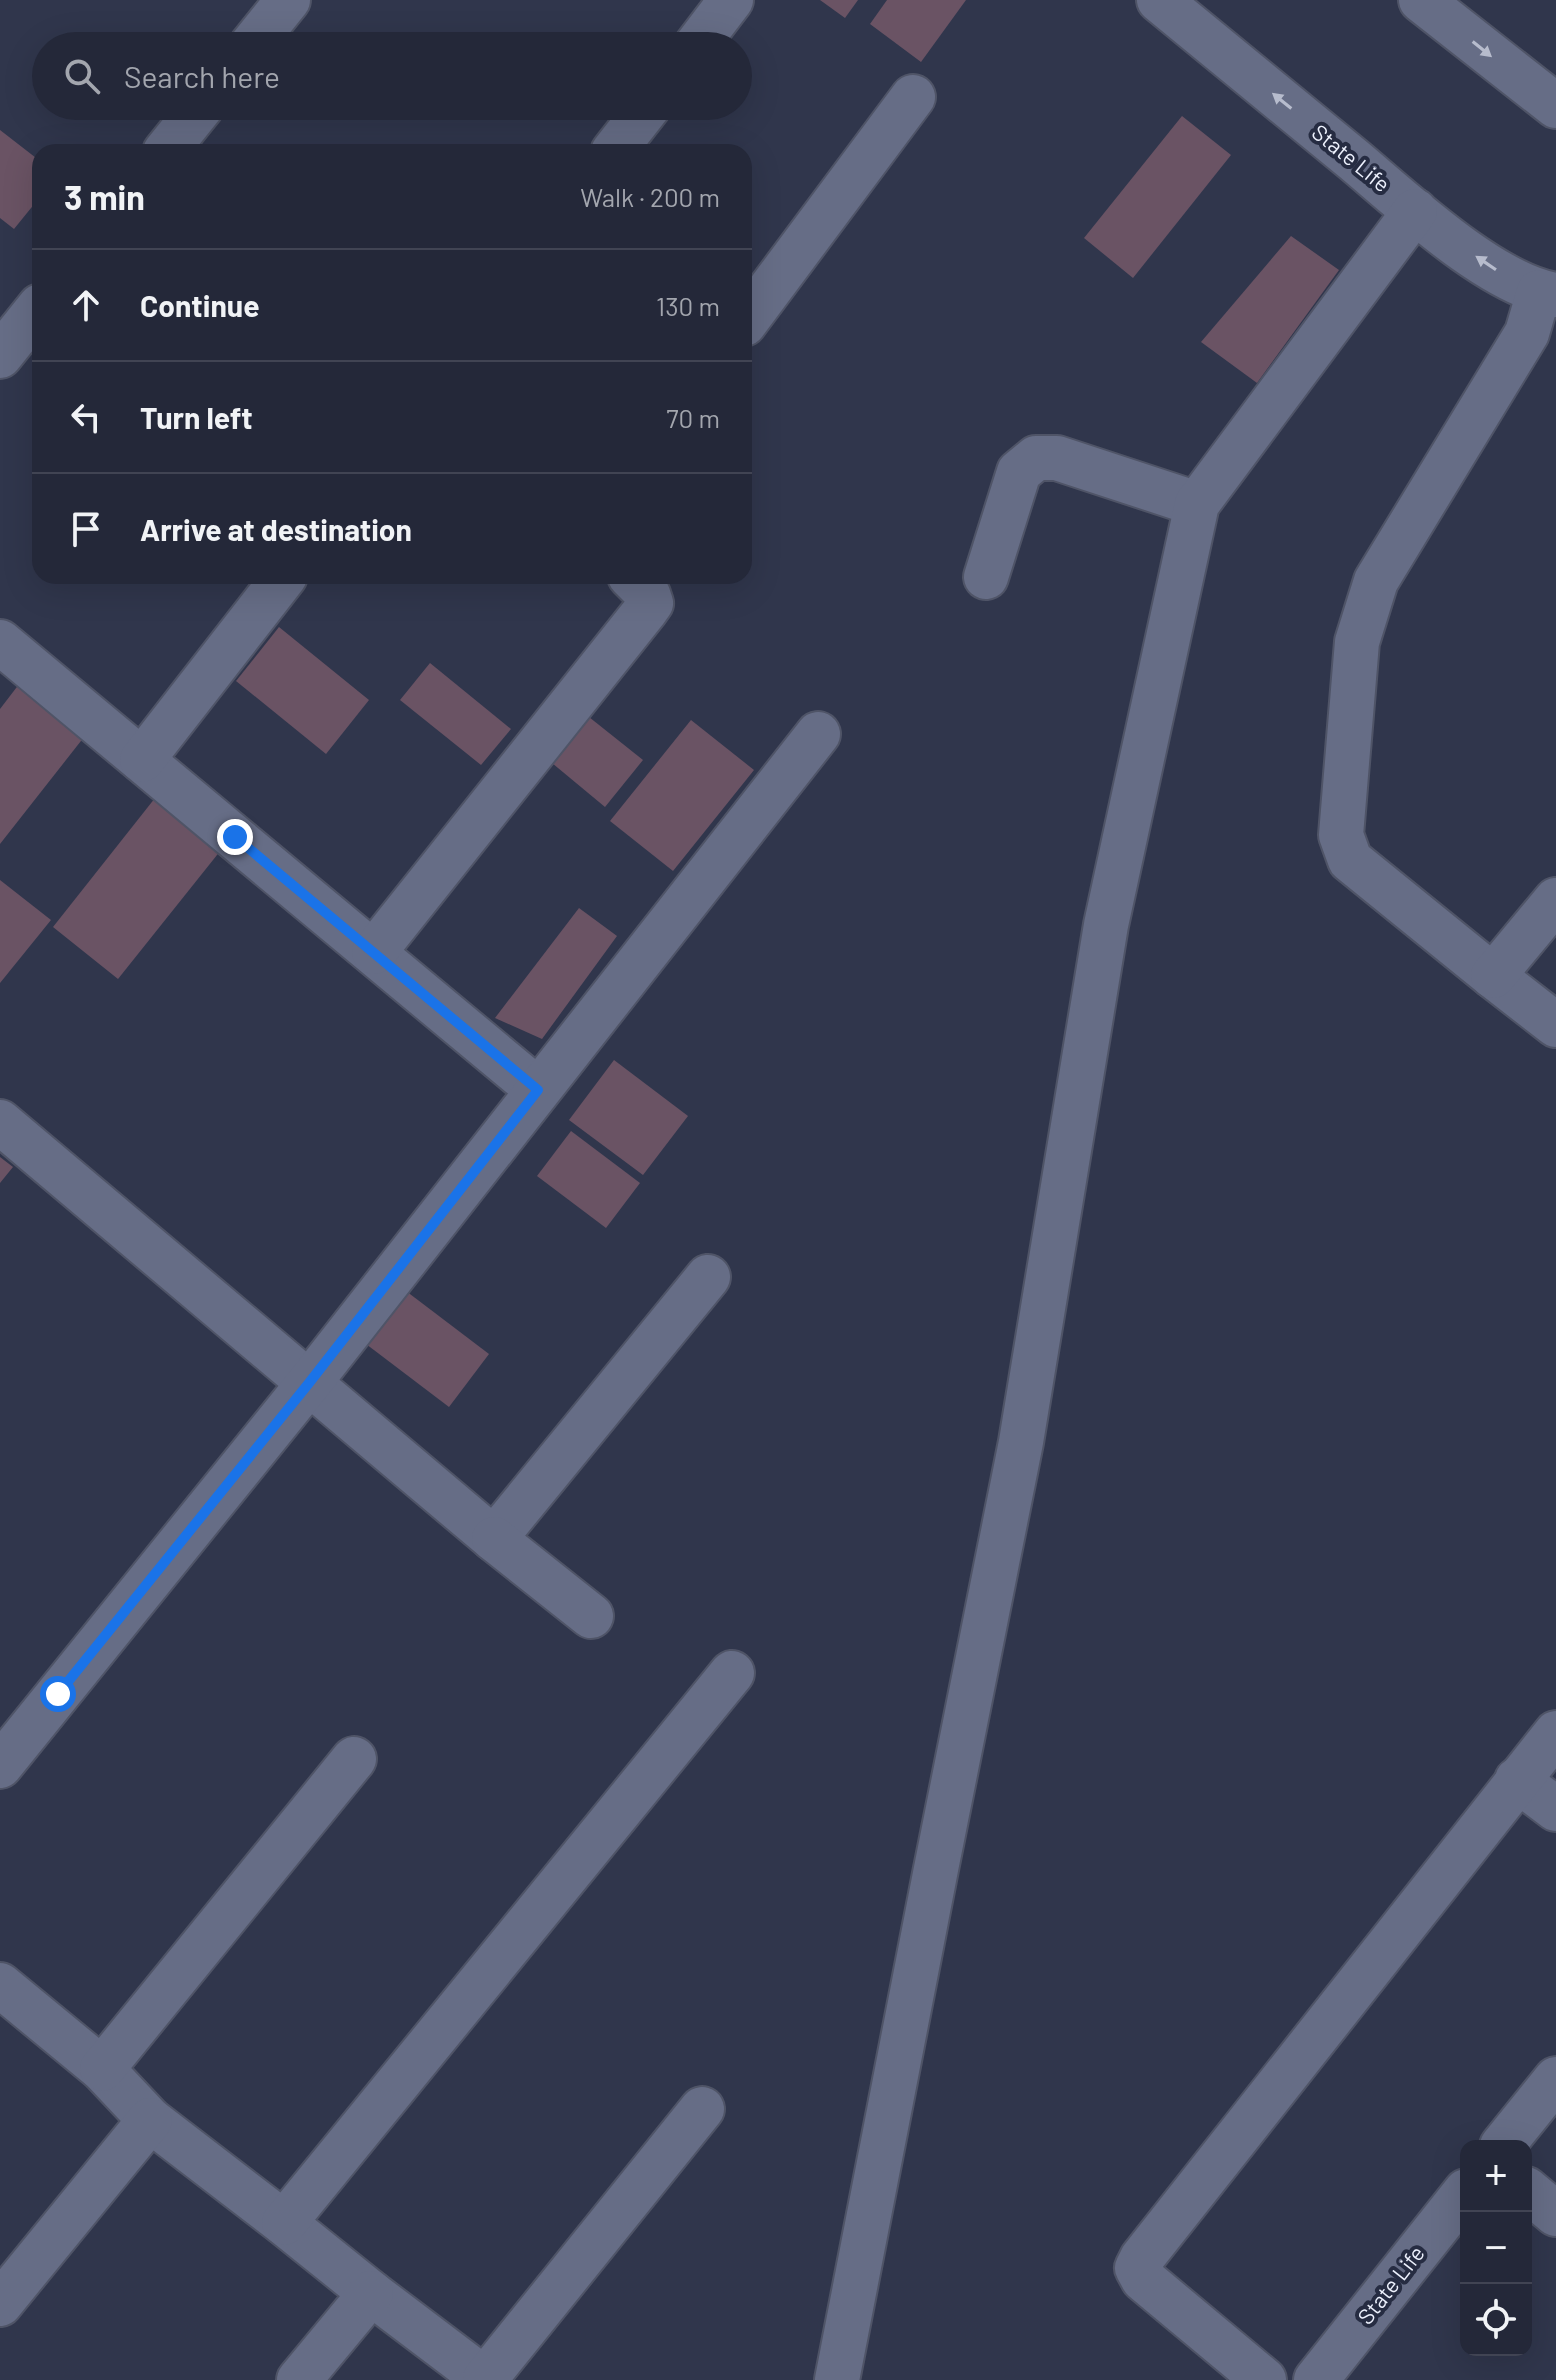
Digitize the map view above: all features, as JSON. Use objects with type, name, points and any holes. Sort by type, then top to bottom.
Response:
[{"type":"street","points":[[262,32],[288,0]]},
{"type":"street","points":[[707,32],[731,0]]},
{"type":"street","name":"State Life","points":[[1159,0],[1415,211],[1508,278],[1547,294]]},
{"type":"street","points":[[1421,0],[1556,106]]},
{"type":"street","points":[[752,313],[913,97]]},
{"type":"street","points":[[171,144],[191,120]]},
{"type":"street","points":[[619,144],[638,120]]},
{"type":"street","points":[[837,2380],[1021,1442],[1106,925],[1197,504],[1415,211]]},
{"type":"street","points":[[1547,294],[1527,333],[1376,581],[1357,642],[1341,835],[1350,860],[1556,1025]]},
{"type":"street","points":[[0,356],[32,316]]},
{"type":"street","points":[[986,577],[1019,472],[1036,458],[1057,458],[1197,504]]},
{"type":"street","points":[[142,760],[279,584]]},
{"type":"street","points":[[374,952],[646,610],[651,603],[648,594],[638,584]]},
{"type":"street","points":[[0,642],[538,1090]]},
{"type":"street","points":[[0,1766],[309,1383],[818,734]]},
{"type":"street","points":[[1493,976],[1556,900]]},
{"type":"street","points":[[0,1122],[494,1539],[591,1616]]},
{"type":"street","points":[[494,1539],[708,1277]]},
{"type":"street","points":[[284,2223],[732,1673]]},
{"type":"street","points":[[1264,2380],[1143,2279],[1137,2268],[1556,1733]]},
{"type":"street","points":[[102,2069],[354,1759]]},
{"type":"street","points":[[1517,1780],[1556,1809]]},
{"type":"street","points":[[0,1985],[102,2069],[150,2120],[486,2380],[702,2109]]},
{"type":"street","points":[[1507,2140],[1556,2079]]},
{"type":"street","points":[[0,2304],[150,2120]]},
{"type":"street","points":[[1532,2194],[1556,2214]]},
{"type":"street","name":"State Life","points":[[1316,2380],[1460,2199]]},
{"type":"street","points":[[299,2380],[371,2293]]},
{"type":"building","points":[[820,0],[858,0],[845,18]]},
{"type":"building","points":[[887,0],[966,0],[921,62],[870,24]]},
{"type":"building","points":[[1182,116],[1231,155],[1133,278],[1084,238]]},
{"type":"building","points":[[0,130],[32,155],[32,207],[14,229],[0,218]]},
{"type":"building","points":[[1291,236],[1339,270],[1257,383],[1201,342]]},
{"type":"building","points":[[279,627],[369,700],[326,754],[236,681]]},
{"type":"building","points":[[430,663],[511,729],[481,765],[400,700]]},
{"type":"building","points":[[23,679],[88,732],[0,844],[0,709]]},
{"type":"building","points":[[589,717],[643,760],[605,807],[552,763]]},
{"type":"building","points":[[691,720],[754,770],[673,871],[610,821]]},
{"type":"building","points":[[159,793],[225,845],[118,979],[53,927]]},
{"type":"building","points":[[0,880],[51,920],[0,983]]},
{"type":"building","points":[[579,908],[617,936],[542,1039],[495,1018]]},
{"type":"building","points":[[614,1060],[688,1116],[643,1175],[569,1120]]},
{"type":"building","points":[[571,1131],[640,1183],[606,1228],[537,1176]]},
{"type":"building","points":[[0,1157],[13,1167],[0,1183]]},
{"type":"building","points":[[406,1291],[489,1354],[449,1407],[366,1344]]},
{"type":"route","points":[[58,1694],[309,1383],[538,1090],[235,837]]}]
